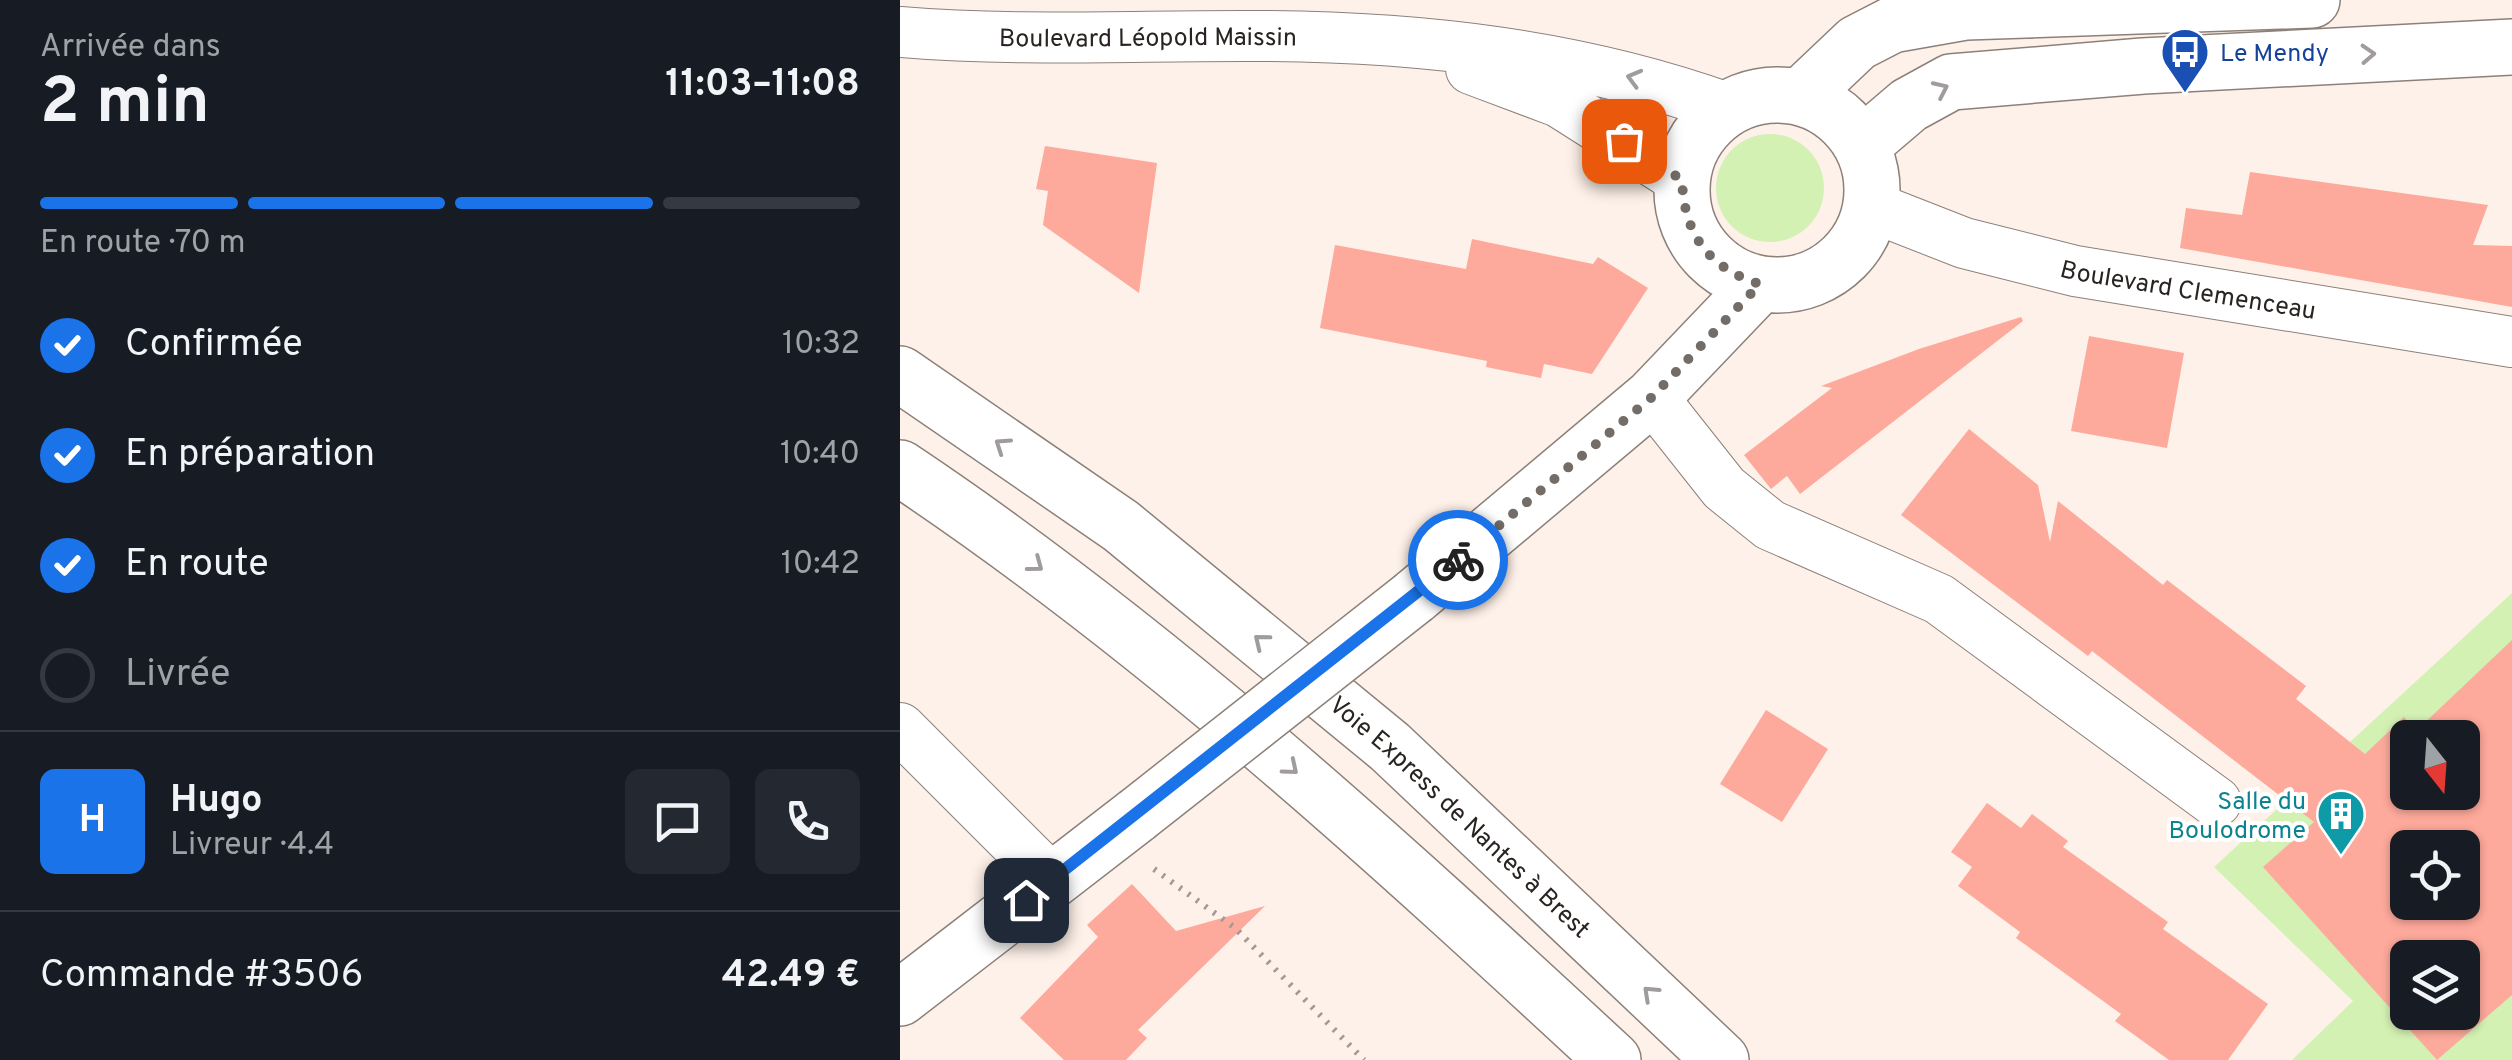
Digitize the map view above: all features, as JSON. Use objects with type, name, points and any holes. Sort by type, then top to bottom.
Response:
[{"type":"main road","points":[[1800,97],[1856,43],[1892,25],[1966,12],[2312,0]]},
{"type":"main road","points":[[1862,144],[1909,105],[1950,82],[2143,66],[2512,47]]},
{"type":"main road","points":[[1800,97],[1824,106],[1846,123],[1862,144],[1872,176],[1872,208],[1860,238],[1839,263],[1802,282],[1760,284],[1733,276],[1710,258],[1692,235],[1683,209],[1682,180],[1689,151],[1705,127],[1727,108],[1750,98],[1800,97]]},
{"type":"main road","points":[[900,998],[1414,597],[1652,397],[1760,284]]},
{"type":"main road","name":"Voie Express de Nantes à Brest","points":[[900,374],[1122,526],[1390,747],[1721,1060]]},
{"type":"main road","points":[[900,468],[1119,627],[1371,835],[1613,1060]]},
{"type":"main road","points":[[1371,835],[1572,1060]]},
{"type":"street","name":"Boulevard Léopold Maissin","points":[[900,32],[1396,40],[1593,68],[1727,108]]},
{"type":"street","name":"Boulevard Léopold Maissin","points":[[1396,40],[1558,102],[1682,180]]},
{"type":"street","name":"Boulevard Clemenceau","points":[[1872,208],[1964,243],[2075,271],[2512,342]]},
{"type":"street","points":[[1652,397],[1724,488],[1770,525],[1939,600],[2216,802]]},
{"type":"street","points":[[900,728],[1051,879]]},
{"type":"path","points":[[1121,828],[1179,884],[1235,928],[1364,1060]]},
{"type":"green space","points":[[1770,134],[1791,138],[1808,150],[1820,167],[1824,188],[1820,209],[1808,226],[1791,238],[1770,242],[1749,238],[1732,226],[1720,209],[1716,188],[1720,167],[1732,150],[1749,138]]},
{"type":"green space","points":[[2512,593],[2512,1060],[2292,1060],[2353,1001],[2214,867]]},
{"type":"building","points":[[1045,146],[1157,163],[1139,293],[1043,225],[1048,191],[1036,189]]},
{"type":"building","points":[[2250,172],[2488,205],[2473,245],[2512,246],[2512,307],[2180,248],[2186,208],[2242,215]]},
{"type":"building","points":[[1472,239],[1593,264],[1598,257],[1648,288],[1592,374],[1544,364],[1541,378],[1486,367],[1487,361],[1320,328],[1335,245],[1466,269]]},
{"type":"building","points":[[2021,317],[2023,321],[1800,494],[1787,476],[1771,489],[1744,455],[1832,388],[1821,386],[1919,349]]},
{"type":"building","points":[[2089,336],[2184,353],[2167,448],[2071,431]]},
{"type":"building","points":[[1969,429],[2038,485],[2050,542],[2058,501],[2163,585],[2167,580],[2306,686],[2296,699],[2365,754],[2390,730],[2390,810],[2480,810],[2480,720],[2428,720],[2512,640],[2512,995],[2480,1023],[2480,940],[2390,940],[2390,1008],[2263,867],[2314,822],[2092,651],[2088,656],[1901,515]]},
{"type":"building","points":[[1766,710],[1828,749],[1782,822],[1720,784]]},
{"type":"building","points":[[1987,803],[2021,828],[2032,814],[2068,841],[2063,847],[2168,922],[2163,929],[2268,1004],[2228,1060],[2169,1060],[2115,1021],[2121,1014],[2016,938],[2020,932],[1958,886],[1972,867],[1951,852]]},
{"type":"building","points":[[1132,884],[1176,931],[1265,906],[1138,1030],[1147,1038],[1126,1060],[1064,1060],[1020,1018],[1098,937],[1087,925]]},
{"type":"building","points":[[2410,1030],[2472,1030],[2437,1060]]},
{"type":"way so far","points":[[1458,560],[1652,397],[1760,284],[1733,276],[1710,258],[1692,235],[1683,209],[1682,180],[1624,141]]},
{"type":"place","name":"Le Mendy","points":[[2185,94]]},
{"type":"place","name":"Salle du Boulodrome","points":[[2341,856]]},
{"type":"route","points":[[1026,900],[1458,560]]}]
